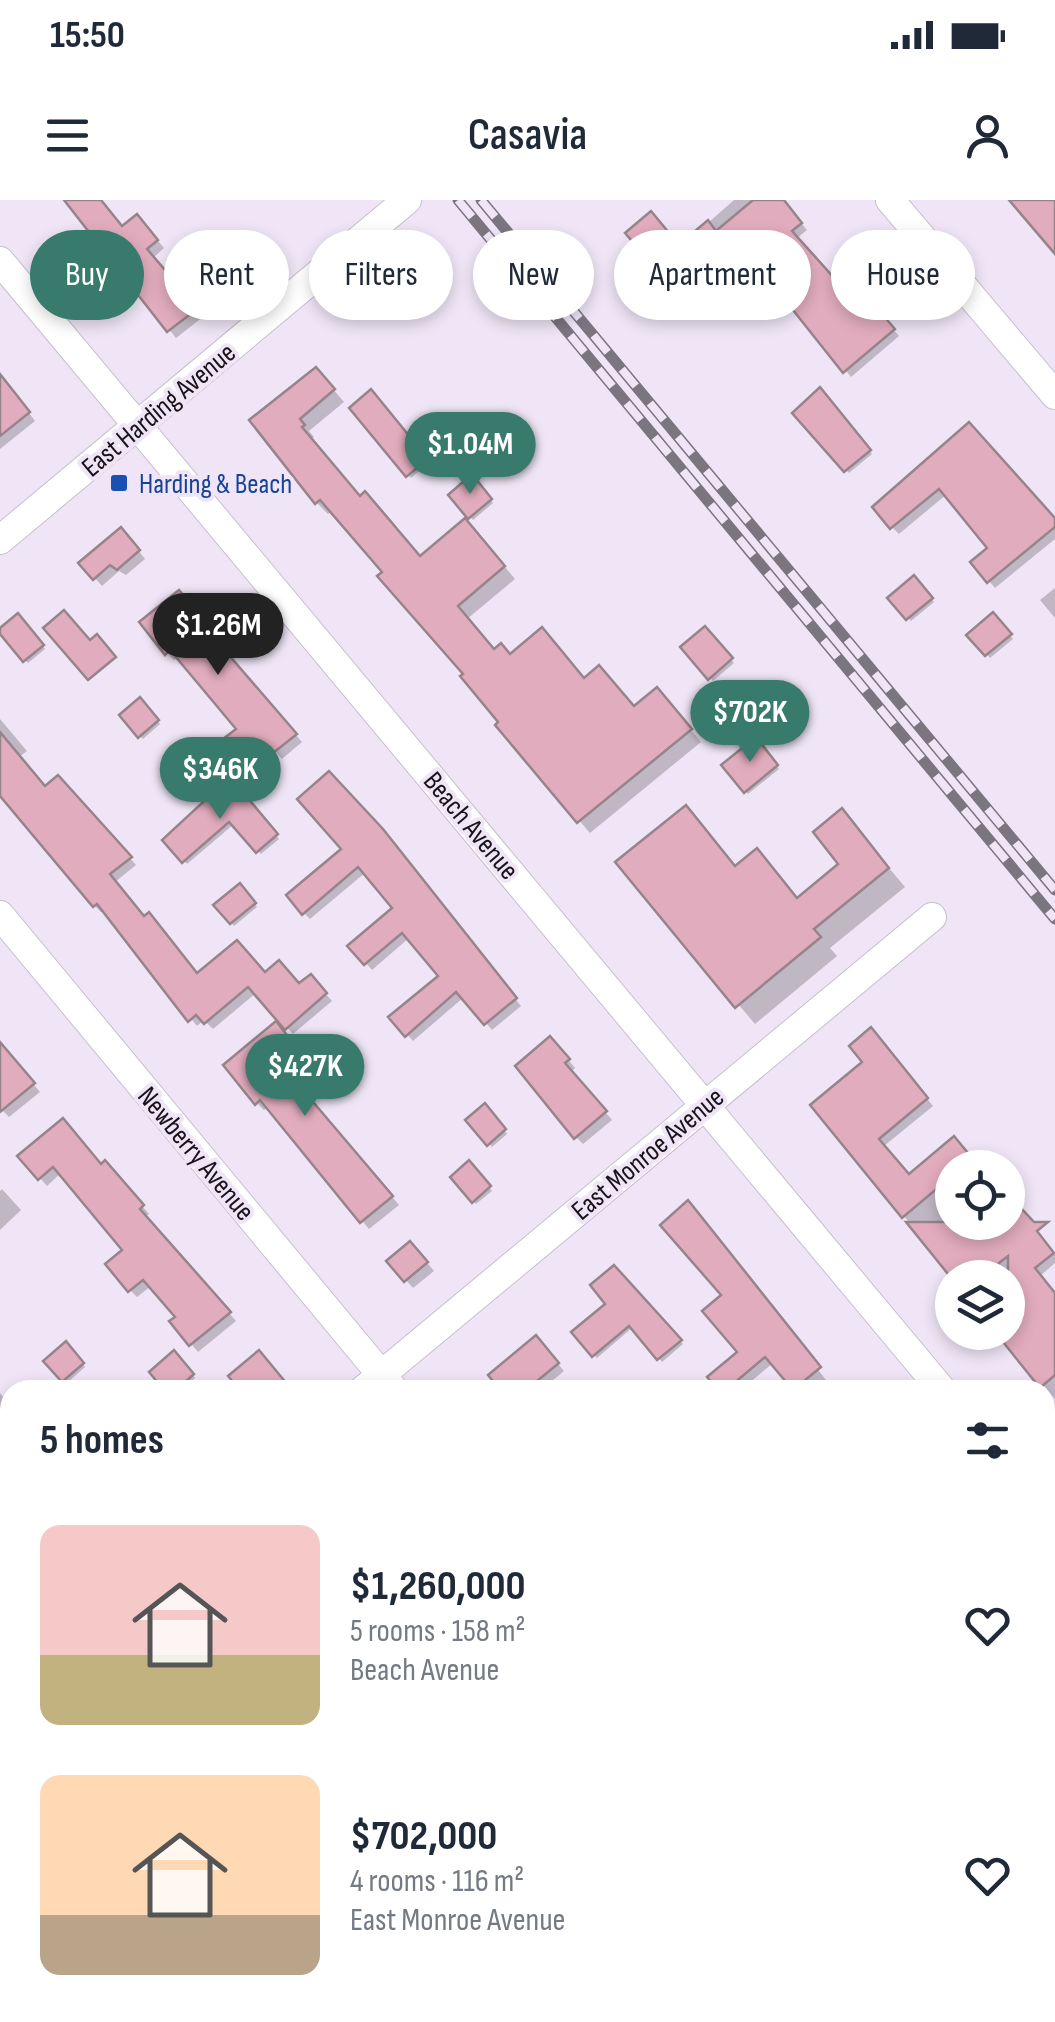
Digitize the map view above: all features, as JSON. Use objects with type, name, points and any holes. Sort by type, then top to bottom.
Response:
[{"type":"street","name":"East Harding Avenue","points":[[0,540],[408,200]]},
{"type":"street","points":[[890,200],[1055,395]]},
{"type":"street","name":"Beach Avenue","points":[[0,261],[934,1380]]},
{"type":"street","name":"Newberry Avenue","points":[[0,915],[375,1380]]},
{"type":"street","name":"East Monroe Avenue","points":[[385,1380],[705,1104],[932,916]]},
{"type":"building","points":[[64,200],[101,200],[122,226],[137,214],[158,240],[147,249],[164,269],[164,320],[183,320],[167,332],[144,303],[144,230],[87,230]]},
{"type":"building","points":[[753,200],[784,200],[802,223],[793,230],[717,230]]},
{"type":"building","points":[[1009,200],[1055,200],[1055,254]]},
{"type":"building","points":[[651,211],[667,230],[629,230]]},
{"type":"building","points":[[708,220],[715,230],[696,230]]},
{"type":"building","points":[[811,252],[831,274],[831,320],[887,320],[895,329],[843,373],[801,320],[811,320]]},
{"type":"building","points":[[316,367],[335,389],[300,419],[305,425],[302,427],[360,496],[365,491],[420,556],[465,518],[505,566],[458,606],[494,649],[501,643],[510,654],[542,627],[584,678],[599,665],[634,706],[657,687],[692,729],[577,823],[495,725],[498,722],[460,676],[463,674],[377,576],[382,572],[320,500],[315,504],[249,420]]},
{"type":"building","points":[[0,374],[30,412],[0,436]]},
{"type":"building","points":[[820,387],[871,450],[844,472],[792,413]]},
{"type":"building","points":[[371,389],[428,459],[406,477],[349,408]]},
{"type":"building","points":[[969,422],[1055,518],[1055,527],[987,583],[970,562],[987,548],[939,489],[890,529],[872,507]]},
{"type":"building","points":[[472,474],[492,499],[468,519],[448,495]]},
{"type":"building","points":[[121,527],[140,550],[117,570],[110,565],[93,580],[78,563]]},
{"type":"building","points":[[914,575],[933,598],[906,620],[887,598]]},
{"type":"building","points":[[179,590],[206,622],[202,624],[297,734],[273,753],[266,745],[243,764],[223,739],[236,729],[170,650],[165,655],[139,622]]},
{"type":"building","points":[[64,610],[90,640],[97,634],[116,657],[88,680],[43,628]]},
{"type":"building","points":[[993,612],[1012,634],[985,656],[966,635]]},
{"type":"building","points":[[18,613],[44,645],[23,662],[0,634],[0,628]]},
{"type":"building","points":[[705,626],[733,658],[708,680],[680,647]]},
{"type":"building","points":[[140,697],[159,720],[138,738],[119,715]]},
{"type":"building","points":[[0,732],[45,786],[58,775],[132,857],[110,874],[144,916],[149,912],[197,973],[237,940],[265,972],[279,960],[299,983],[311,974],[327,993],[285,1030],[248,987],[204,1024],[196,1015],[188,1022],[97,904],[93,907],[0,796]]},
{"type":"building","points":[[756,737],[778,765],[744,793],[721,765]]},
{"type":"building","points":[[329,771],[383,829],[517,998],[484,1025],[456,992],[405,1037],[388,1017],[438,976],[402,933],[364,965],[347,946],[392,908],[358,867],[302,915],[286,895],[341,849],[297,799]]},
{"type":"building","points":[[230,777],[278,834],[256,853],[229,822],[182,863],[162,840]]},
{"type":"building","points":[[686,805],[735,866],[757,848],[797,898],[838,864],[813,832],[842,808],[889,868],[814,929],[821,937],[735,1008],[615,862]]},
{"type":"building","points":[[240,883],[256,903],[230,924],[213,905]]},
{"type":"building","points":[[276,1021],[308,1062],[291,1076],[393,1196],[360,1223],[260,1100],[255,1105],[223,1065]]},
{"type":"building","points":[[871,1027],[928,1098],[879,1139],[909,1174],[935,1152],[935,1190],[902,1218],[810,1105],[862,1062],[849,1046]]},
{"type":"building","points":[[550,1036],[570,1059],[565,1063],[607,1111],[574,1139],[515,1066]]},
{"type":"building","points":[[0,1042],[35,1083],[0,1112]]},
{"type":"building","points":[[485,1103],[506,1129],[487,1146],[465,1120]]},
{"type":"building","points":[[63,1118],[101,1164],[105,1160],[144,1205],[140,1209],[231,1312],[189,1346],[169,1321],[175,1317],[143,1280],[128,1292],[105,1264],[122,1250],[53,1167],[38,1180],[17,1156]]},
{"type":"building","points":[[954,1136],[966,1150],[937,1150]]},
{"type":"building","points":[[469,1160],[491,1186],[472,1203],[450,1177]]},
{"type":"building","points":[[688,1200],[821,1367],[805,1380],[785,1380],[765,1357],[738,1380],[710,1380],[707,1377],[737,1352],[702,1311],[721,1295],[660,1225]]},
{"type":"building","points":[[1025,1212],[1034,1222],[1048,1222],[1037,1231],[1054,1253],[1035,1268],[1055,1293],[1055,1375],[1049,1380],[1034,1380],[1009,1350],[1025,1350],[1025,1260],[1008,1260],[1008,1256],[1003,1260],[937,1260],[906,1222],[935,1222],[935,1240],[1025,1240]]},
{"type":"building","points":[[410,1241],[428,1262],[404,1282],[386,1261]]},
{"type":"building","points":[[614,1265],[682,1340],[657,1360],[629,1326],[592,1357],[571,1332],[605,1304],[590,1285]]},
{"type":"building","points":[[536,1335],[559,1363],[538,1380],[492,1380],[488,1375]]},
{"type":"building","points":[[66,1341],[84,1363],[60,1380],[43,1361]]},
{"type":"building","points":[[174,1350],[194,1374],[187,1380],[156,1380],[149,1372]]},
{"type":"building","points":[[259,1350],[284,1380],[231,1380],[228,1376]]},
{"type":"railway","points":[[458,200],[1055,919]]},
{"type":"railway","points":[[481,200],[1055,890]]},
{"type":"place","name":"Harding & Beach","points":[[119,483]]}]
